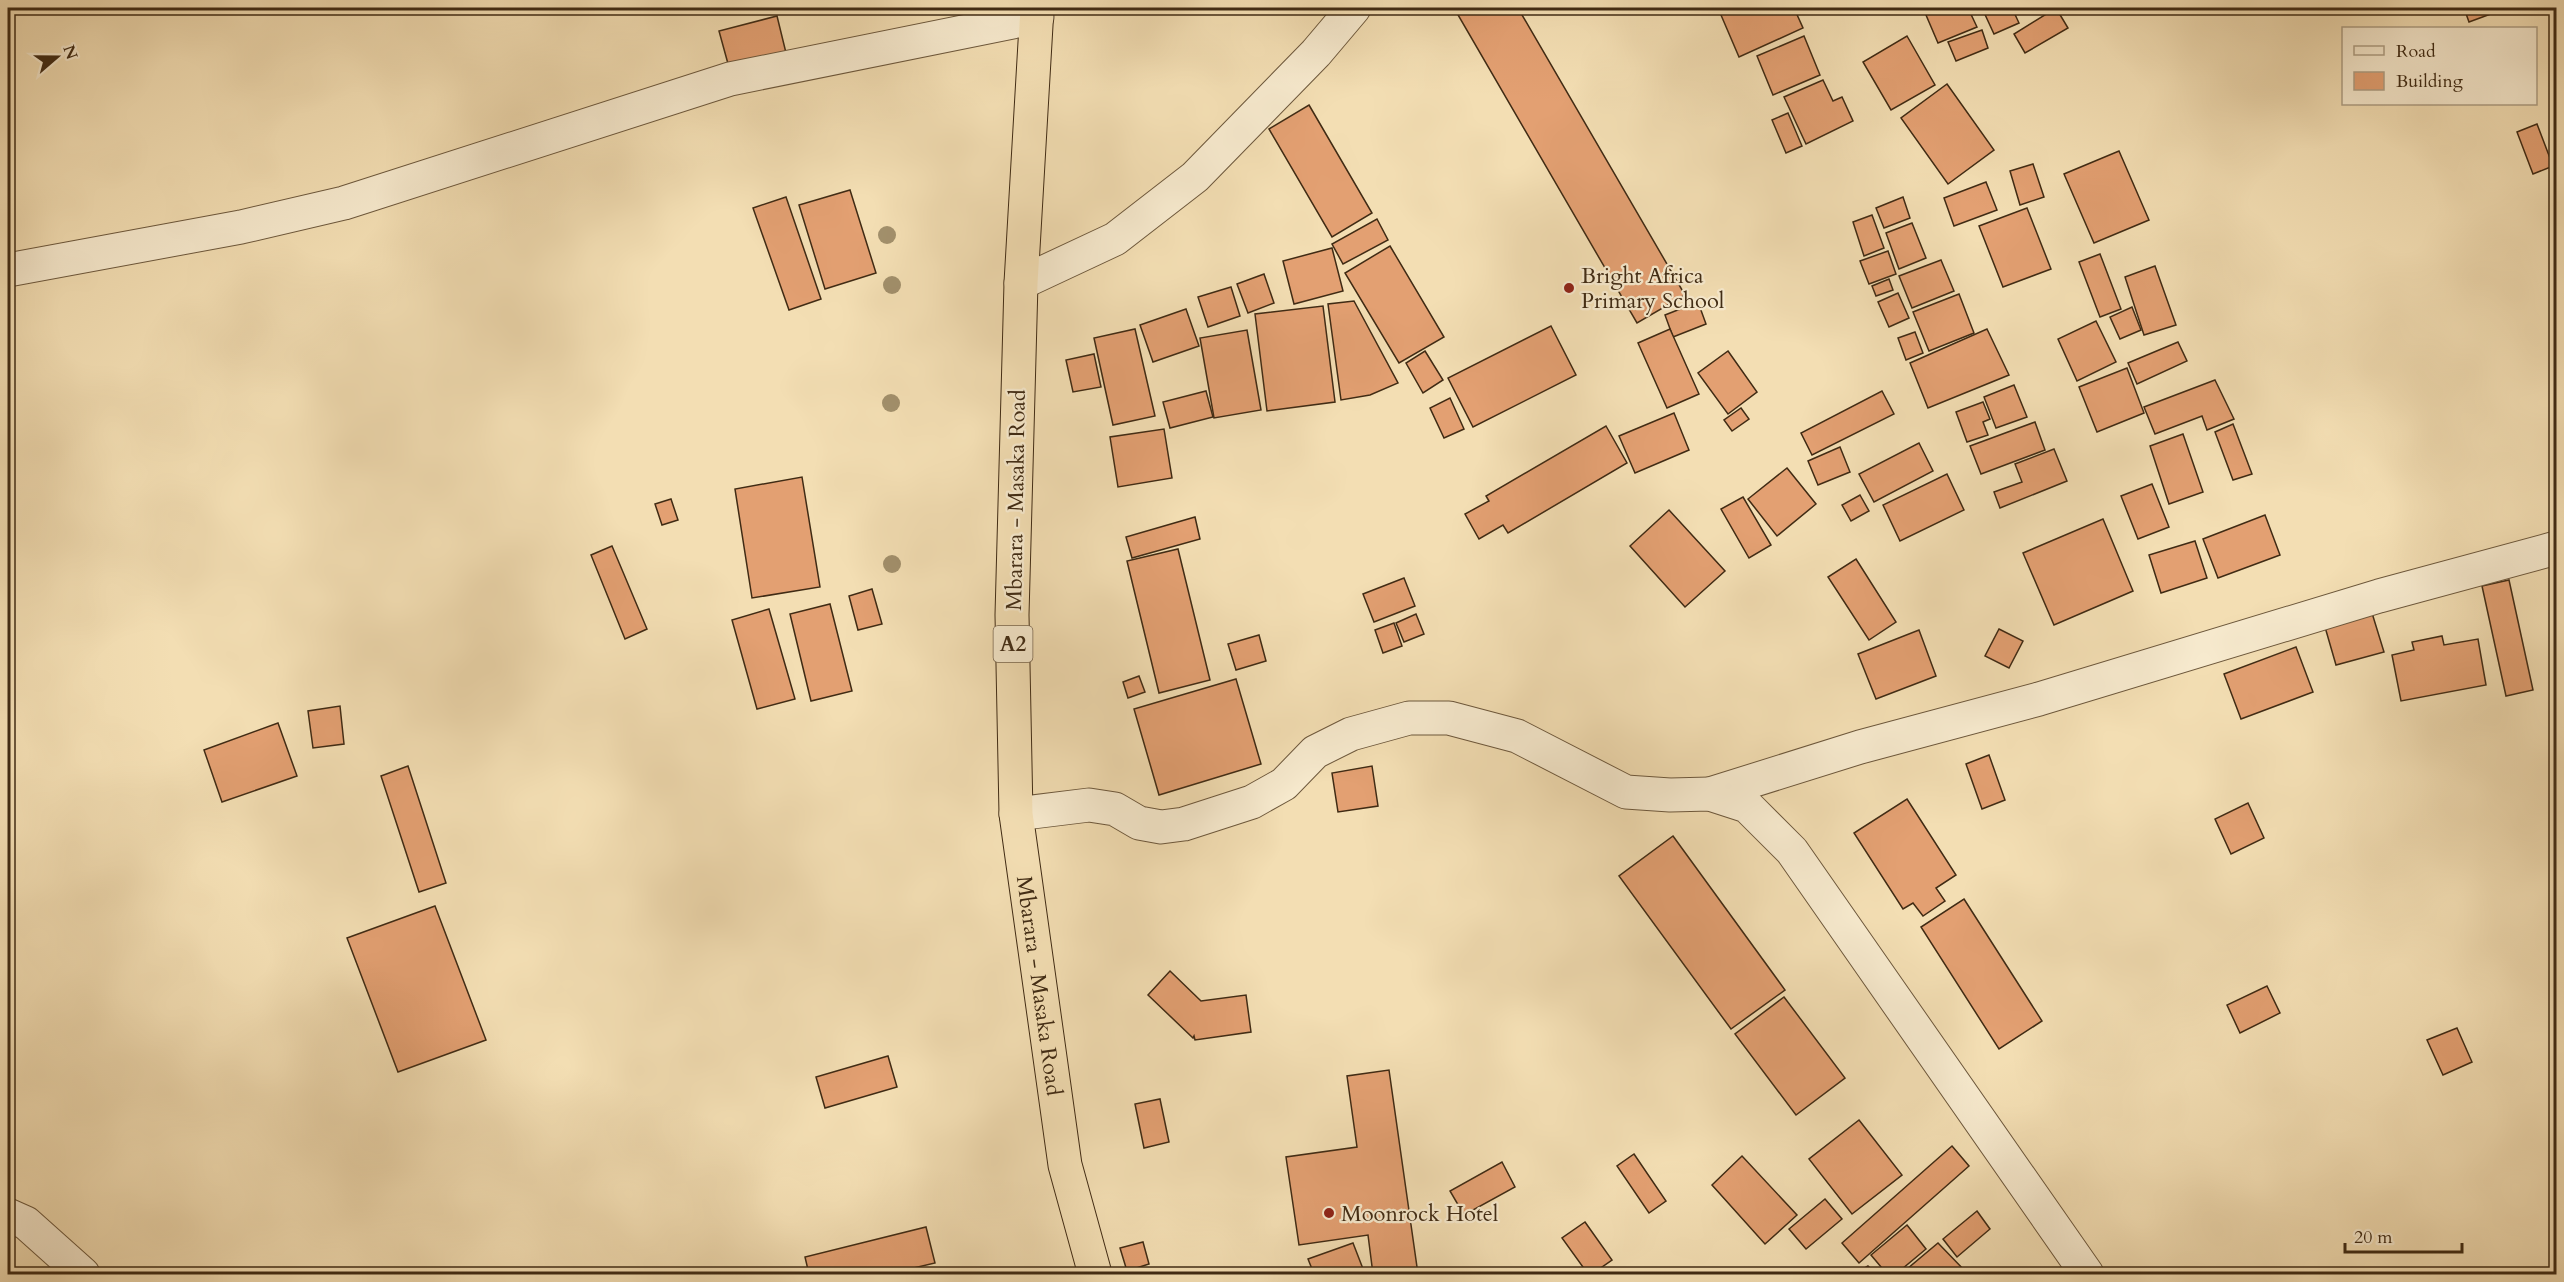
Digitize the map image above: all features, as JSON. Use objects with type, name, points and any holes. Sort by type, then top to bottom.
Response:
[{"type":"highway","name":"Mbarara - Masaka Road","points":[[1037,12],[1021,284],[1012,615],[1016,814],[1065,1165],[1095,1275]]},
{"type":"street","points":[[1021,284],[1115,239],[1195,177],[1316,53],[1354,8]]},
{"type":"street","points":[[8,270],[242,227],[344,203],[730,79],[1037,12]]},
{"type":"street","points":[[1016,814],[1089,805],[1115,809],[1139,823],[1161,827],[1184,824],[1252,802],[1284,784],[1315,752],[1350,734],[1409,718],[1449,718],[1517,736],[1626,792],[1670,795],[1710,794],[1860,747],[2039,699],[2379,596],[2556,548]]},
{"type":"street","points":[[1710,794],[1747,806],[1792,851],[2087,1275]]},
{"type":"street","points":[[8,1215],[26,1223],[83,1275]]},
{"type":"building","points":[[1454,8],[1518,8],[1685,295],[1637,323]]},
{"type":"building","points":[[1718,8],[1794,8],[1803,28],[1739,57]]},
{"type":"building","points":[[1923,8],[1968,8],[1977,27],[1938,43]]},
{"type":"building","points":[[1982,8],[2012,8],[2019,23],[1994,34]]},
{"type":"building","points":[[2056,8],[2068,28],[2025,53],[2014,34]]},
{"type":"building","points":[[2464,8],[2507,8],[2469,22]]},
{"type":"building","points":[[777,16],[787,57],[730,71],[719,31]]},
{"type":"building","points":[[1982,30],[1988,48],[1956,61],[1948,42]]},
{"type":"building","points":[[1804,36],[1820,75],[1773,95],[1757,56]]},
{"type":"building","points":[[1907,36],[1935,85],[1891,110],[1863,62]]},
{"type":"building","points":[[1823,80],[1833,101],[1842,97],[1853,121],[1806,144],[1784,97]]},
{"type":"building","points":[[1947,84],[1994,150],[1948,184],[1901,118]]},
{"type":"building","points":[[1309,105],[1372,213],[1332,237],[1269,129]]},
{"type":"building","points":[[1788,113],[1802,146],[1786,153],[1772,120]]},
{"type":"building","points":[[2537,124],[2553,166],[2533,174],[2517,132]]},
{"type":"building","points":[[2119,151],[2149,220],[2094,243],[2064,174]]},
{"type":"building","points":[[2033,164],[2044,197],[2020,205],[2010,171]]},
{"type":"building","points":[[1986,182],[1997,210],[1954,226],[1944,198]]},
{"type":"building","points":[[850,190],[876,273],[825,289],[799,205]]},
{"type":"building","points":[[786,197],[821,299],[789,310],[753,208]]},
{"type":"building","points":[[1903,197],[1910,218],[1884,228],[1876,208]]},
{"type":"building","points":[[2027,208],[2051,269],[2003,287],[1979,226]]},
{"type":"building","points":[[1872,215],[1884,248],[1864,256],[1853,222]]},
{"type":"building","points":[[1377,219],[1388,240],[1343,264],[1332,244]]},
{"type":"building","points":[[1912,223],[1926,258],[1899,269],[1886,233]]},
{"type":"building","points":[[1390,246],[1444,337],[1399,363],[1345,273]]},
{"type":"building","points":[[1332,248],[1343,291],[1294,304],[1283,261]]},
{"type":"building","points":[[1888,251],[1896,274],[1869,284],[1860,261]]},
{"type":"building","points":[[2100,254],[2121,309],[2100,317],[2079,262]]},
{"type":"building","points":[[1941,260],[1954,291],[1912,308],[1899,276]]},
{"type":"building","points":[[2155,266],[2176,325],[2144,335],[2125,277]]},
{"type":"building","points":[[1264,274],[1274,303],[1248,313],[1237,284]]},
{"type":"building","points":[[1889,279],[1893,290],[1876,296],[1872,286]]},
{"type":"building","points":[[1231,287],[1240,316],[1208,327],[1198,297]]},
{"type":"building","points":[[1898,293],[1909,318],[1889,327],[1878,302]]},
{"type":"building","points":[[1959,294],[1974,333],[1929,351],[1913,312]]},
{"type":"building","points":[[1354,301],[1398,383],[1370,395],[1341,400],[1328,304]]},
{"type":"building","points":[[1698,302],[1706,324],[1673,337],[1665,315]]},
{"type":"building","points":[[1323,306],[1335,402],[1267,411],[1255,314]]},
{"type":"building","points":[[2132,307],[2141,330],[2120,339],[2110,317]]},
{"type":"building","points":[[1186,309],[1199,346],[1153,362],[1140,325]]},
{"type":"building","points":[[2096,321],[2116,362],[2077,381],[2058,339]]},
{"type":"building","points":[[1551,326],[1576,375],[1473,427],[1448,378]]},
{"type":"building","points":[[1135,329],[1155,416],[1113,425],[1094,338]]},
{"type":"building","points":[[1670,329],[1699,394],[1667,408],[1638,343]]},
{"type":"building","points":[[1987,329],[2009,375],[1928,408],[1910,363]]},
{"type":"building","points":[[1247,330],[1261,410],[1214,418],[1200,338]]},
{"type":"building","points":[[1915,332],[1923,353],[1906,360],[1898,338]]},
{"type":"building","points":[[2178,342],[2187,361],[2137,384],[2128,363]]},
{"type":"building","points":[[1425,351],[1443,380],[1423,393],[1406,363]]},
{"type":"building","points":[[1728,351],[1757,392],[1728,414],[1698,373]]},
{"type":"building","points":[[1094,354],[1101,387],[1073,392],[1066,360]]},
{"type":"building","points":[[2127,368],[2144,413],[2097,432],[2079,387]]},
{"type":"building","points":[[2215,380],[2234,419],[2207,430],[2202,416],[2155,434],[2144,407]]},
{"type":"building","points":[[2014,385],[2027,417],[1996,428],[1984,397]]},
{"type":"building","points":[[1206,391],[1213,417],[1170,428],[1163,402]]},
{"type":"building","points":[[1882,391],[1894,414],[1812,455],[1801,433]]},
{"type":"building","points":[[1450,398],[1464,429],[1444,438],[1430,408]]},
{"type":"building","points":[[1983,402],[1990,419],[1983,422],[1988,435],[1967,442],[1956,412]]},
{"type":"building","points":[[1741,408],[1749,419],[1732,431],[1724,420]]},
{"type":"building","points":[[1674,413],[1689,450],[1635,473],[1619,436]]},
{"type":"building","points":[[2035,422],[2045,450],[1981,474],[1970,446]]},
{"type":"building","points":[[2233,424],[2252,474],[2233,480],[2215,432]]},
{"type":"building","points":[[1606,426],[1627,463],[1508,533],[1503,525],[1479,539],[1465,514],[1489,501],[1486,496]]},
{"type":"building","points":[[1164,429],[1172,478],[1118,487],[1110,437]]},
{"type":"building","points":[[2183,434],[2203,492],[2169,504],[2150,446]]},
{"type":"building","points":[[1919,443],[1933,471],[1874,502],[1859,474]]},
{"type":"building","points":[[1840,447],[1850,472],[1818,485],[1808,461]]},
{"type":"building","points":[[2054,449],[2067,481],[2000,508],[1994,492],[2022,482],[2015,464]]},
{"type":"building","points":[[1787,468],[1816,504],[1777,536],[1748,499]]},
{"type":"building","points":[[1947,474],[1964,510],[1900,541],[1883,505]]},
{"type":"building","points":[[802,477],[820,587],[752,598],[735,489]]},
{"type":"building","points":[[2152,484],[2169,527],[2138,539],[2121,496]]},
{"type":"building","points":[[1860,495],[1869,511],[1851,521],[1842,505]]},
{"type":"building","points":[[1743,497],[1771,545],[1749,558],[1721,509]]},
{"type":"building","points":[[671,499],[678,520],[662,525],[655,504]]},
{"type":"building","points":[[1669,510],[1725,571],[1685,607],[1630,546]]},
{"type":"building","points":[[2265,515],[2280,555],[2218,578],[2203,539]]},
{"type":"building","points":[[1195,517],[1200,539],[1132,558],[1126,537]]},
{"type":"building","points":[[2103,519],[2133,591],[2054,625],[2023,553]]},
{"type":"building","points":[[2195,541],[2207,578],[2161,593],[2149,555]]},
{"type":"building","points":[[612,546],[647,629],[625,639],[591,555]]},
{"type":"building","points":[[1178,549],[1210,680],[1159,693],[1127,561]]},
{"type":"building","points":[[1856,559],[1896,622],[1869,640],[1828,577]]},
{"type":"building","points":[[1404,578],[1415,606],[1374,622],[1363,594]]},
{"type":"building","points":[[2509,580],[2533,690],[2506,696],[2482,586]]},
{"type":"building","points":[[872,589],[882,624],[858,630],[849,596]]},
{"type":"building","points":[[830,604],[852,691],[811,701],[790,614]]},
{"type":"building","points":[[769,609],[795,699],[757,709],[732,620]]},
{"type":"building","points":[[2372,613],[2384,652],[2336,665],[2325,627]]},
{"type":"building","points":[[1416,614],[1424,634],[1404,642],[1396,623]]},
{"type":"building","points":[[1394,623],[1402,646],[1383,653],[1375,630]]},
{"type":"building","points":[[1999,629],[2023,641],[2009,668],[1985,656]]},
{"type":"building","points":[[1919,630],[1936,676],[1876,699],[1858,654]]},
{"type":"building","points":[[1259,635],[1266,661],[1236,670],[1228,644]]},
{"type":"building","points":[[2442,636],[2444,645],[2478,639],[2486,685],[2401,701],[2392,655],[2414,650],[2412,642]]},
{"type":"building","points":[[2296,647],[2313,692],[2241,719],[2224,674]]},
{"type":"building","points":[[1139,676],[1145,692],[1128,698],[1123,682]]},
{"type":"building","points":[[1236,679],[1261,764],[1159,795],[1134,709]]},
{"type":"building","points":[[340,706],[344,744],[313,748],[308,711]]},
{"type":"building","points":[[278,723],[297,776],[222,802],[204,750]]},
{"type":"building","points":[[1989,755],[2005,800],[1982,809],[1966,764]]},
{"type":"building","points":[[408,766],[446,883],[419,892],[381,776]]},
{"type":"building","points":[[1372,766],[1378,806],[1338,812],[1332,773]]},
{"type":"building","points":[[1907,799],[1956,875],[1936,888],[1945,901],[1923,916],[1913,903],[1903,909],[1854,833]]},
{"type":"building","points":[[2248,803],[2264,838],[2231,854],[2215,819]]},
{"type":"building","points":[[1673,836],[1785,990],[1731,1029],[1619,876]]},
{"type":"building","points":[[1964,899],[2042,1021],[1999,1049],[1921,927]]},
{"type":"building","points":[[435,906],[486,1040],[398,1072],[347,938]]},
{"type":"building","points":[[1170,971],[1201,1001],[1246,995],[1251,1032],[1195,1040],[1194,1036],[1193,1038],[1148,995]]},
{"type":"building","points":[[2267,986],[2280,1013],[2240,1033],[2227,1005]]},
{"type":"building","points":[[1784,997],[1845,1078],[1796,1115],[1735,1034]]},
{"type":"building","points":[[2457,1028],[2472,1062],[2443,1075],[2427,1040]]},
{"type":"building","points":[[888,1056],[897,1087],[825,1108],[816,1077]]},
{"type":"building","points":[[1389,1070],[1418,1274],[1373,1274],[1368,1235],[1299,1245],[1286,1157],[1357,1147],[1347,1076]]},
{"type":"building","points":[[1160,1099],[1169,1142],[1144,1148],[1135,1104]]},
{"type":"building","points":[[1859,1120],[1902,1175],[1852,1214],[1809,1159]]},
{"type":"building","points":[[1952,1146],[1969,1166],[1859,1263],[1842,1243]]},
{"type":"building","points":[[1634,1154],[1666,1201],[1649,1213],[1617,1166]]},
{"type":"building","points":[[1742,1156],[1797,1215],[1765,1244],[1712,1185]]},
{"type":"building","points":[[1502,1162],[1515,1187],[1464,1215],[1450,1191]]},
{"type":"building","points":[[1825,1199],[1842,1219],[1806,1249],[1789,1229]]},
{"type":"building","points":[[1977,1211],[1990,1229],[1957,1257],[1943,1239]]},
{"type":"building","points":[[1585,1222],[1612,1260],[1592,1274],[1588,1274],[1562,1238]]},
{"type":"building","points":[[1907,1225],[1926,1249],[1896,1274],[1887,1274],[1871,1255]]},
{"type":"building","points":[[926,1227],[935,1263],[888,1274],[809,1274],[805,1257]]},
{"type":"building","points":[[1143,1242],[1149,1264],[1127,1271],[1120,1248]]},
{"type":"building","points":[[1353,1243],[1365,1274],[1314,1274],[1308,1259]]},
{"type":"building","points":[[1938,1243],[1968,1274],[1901,1274]]},
{"type":"building","points":[[1868,1266],[1877,1274],[1854,1274]]},
{"type":"place","name":"Bright Africa Primary School","points":[[1569,288]]},
{"type":"place","name":"Moonrock Hotel","points":[[1329,1213]]}]
